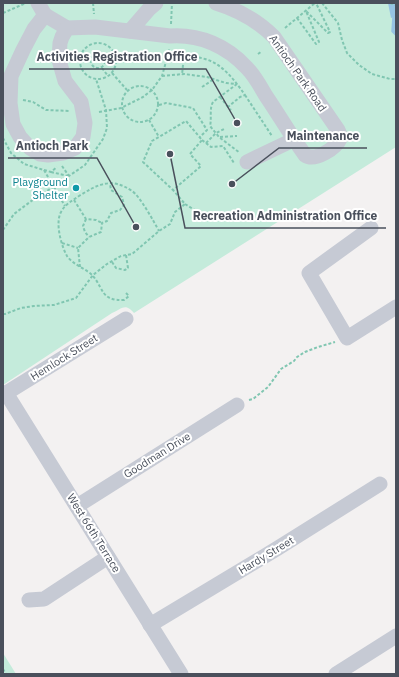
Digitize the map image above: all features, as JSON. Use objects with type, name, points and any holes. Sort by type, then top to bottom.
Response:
[{"type":"street","points":[[130,31],[156,3]]},
{"type":"street","name":"Antioch Park Road","points":[[67,28],[94,27],[170,36],[192,37],[220,46],[248,69],[305,155],[312,157],[317,156],[330,149],[339,140],[340,136],[338,130],[274,37],[265,28],[241,12],[216,3]]},
{"type":"street","points":[[41,9],[67,28],[60,43],[59,60],[65,81],[81,102],[85,123],[83,137],[75,148],[63,153],[40,154],[30,148],[20,137],[13,124],[10,103],[10,76],[34,29],[41,9]]},
{"type":"street","points":[[245,158],[277,148],[295,139]]},
{"type":"street","points":[[371,228],[308,273],[346,338],[396,307]]},
{"type":"street","name":"Hemlock Street","points":[[5,394],[126,319]]},
{"type":"street","name":"West 66th Terrace","points":[[5,394],[77,506],[181,674]]},
{"type":"street","name":"Goodman Drive","points":[[77,506],[237,405]]},
{"type":"street","name":"Hardy Street","points":[[150,625],[278,548],[380,484]]},
{"type":"street","points":[[29,600],[44,599],[108,557]]},
{"type":"street","points":[[336,674],[396,636]]},
{"type":"path","points":[[3,13],[26,3]]},
{"type":"path","points":[[93,3],[94,15]]},
{"type":"path","points":[[99,112],[122,108],[143,98],[152,90],[162,76],[169,53],[168,43],[170,36],[172,3]]},
{"type":"path","points":[[285,28],[315,3],[330,32],[328,33],[306,11]]},
{"type":"path","points":[[322,3],[338,23],[347,53],[359,65],[372,74],[390,79],[396,79]]},
{"type":"path","points":[[390,3],[396,5]]},
{"type":"path","points":[[297,18],[316,44],[319,42],[306,11]]},
{"type":"path","points":[[97,43],[108,46],[113,50],[116,62],[112,73],[102,79],[96,79],[86,74],[82,69],[81,58],[86,48],[97,43]]},
{"type":"path","points":[[258,54],[262,50]]},
{"type":"path","points":[[169,53],[207,60],[223,69],[245,95],[271,134],[277,148]]},
{"type":"path","points":[[99,54],[104,56],[105,64],[102,68],[95,68],[92,65],[91,58],[94,55],[99,54]]},
{"type":"path","points":[[182,74],[184,55]]},
{"type":"path","points":[[102,68],[108,76]]},
{"type":"path","points":[[112,73],[127,90]]},
{"type":"path","points":[[162,76],[182,74],[207,77],[226,83],[237,84]]},
{"type":"path","points":[[202,87],[214,79]]},
{"type":"path","points":[[200,137],[210,126],[211,105],[237,84]]},
{"type":"path","points":[[137,85],[146,86],[152,90],[157,97],[159,105],[157,112],[146,122],[130,120],[122,108],[121,101],[124,93],[137,85]]},
{"type":"path","points":[[228,107],[240,97],[245,95]]},
{"type":"path","points":[[220,97],[231,110]]},
{"type":"path","points":[[21,99],[33,102],[46,110],[71,111]]},
{"type":"path","points":[[159,105],[166,103],[193,108],[207,130]]},
{"type":"path","points":[[149,120],[159,137]]},
{"type":"path","points":[[201,214],[185,204],[173,190],[143,162],[152,141],[186,121],[202,140],[211,147]]},
{"type":"path","points":[[210,126],[219,137],[245,158]]},
{"type":"path","points":[[206,143],[216,133],[224,129]]},
{"type":"path","points":[[219,137],[237,136]]},
{"type":"path","points":[[3,138],[11,153],[24,164],[51,172],[69,176],[61,165],[51,172]]},
{"type":"path","points":[[173,190],[200,166],[190,154],[202,140]]},
{"type":"path","points":[[44,170],[66,206]]},
{"type":"path","points":[[126,293],[129,296],[124,300],[116,301],[105,295],[93,275],[80,267],[68,256],[62,243],[59,229],[60,213],[66,206],[94,187],[105,183],[117,184],[133,192],[159,231]]},
{"type":"path","points":[[102,223],[107,221],[111,213],[120,210],[124,205],[122,197],[111,190],[110,184]]},
{"type":"path","points":[[74,200],[86,219]]},
{"type":"path","points":[[3,314],[21,308],[54,305],[76,298],[93,275],[121,256],[132,254],[159,231],[170,224],[175,212],[185,204]]},
{"type":"path","points":[[86,219],[96,220],[102,223]]},
{"type":"path","points":[[86,219],[82,226],[89,237]]},
{"type":"path","points":[[78,248],[89,237],[101,232],[102,223]]},
{"type":"path","points":[[62,243],[78,248]]},
{"type":"path","points":[[78,248],[80,267]]},
{"type":"path","points":[[112,262],[116,268],[125,270],[128,268],[126,255]]},
{"type":"path","points":[[237,405],[253,399],[268,387],[281,369],[305,352],[346,338]]},
{"type":"path","points":[[3,669],[6,674]]},
{"type":"green space","points":[[3,3],[396,3],[396,147],[134,313],[126,307],[121,308],[3,385]]},
{"type":"green space","points":[[3,653],[16,674],[3,674]]},
{"type":"water","points":[[388,3],[396,3],[396,16],[391,18]]},
{"type":"waterway","points":[[394,17],[393,31],[396,34]]},
{"type":"place","name":"Activities Registration Office","points":[[237,123]]},
{"type":"place","name":"Recreation Administration Office","points":[[170,154]]},
{"type":"place","name":"Maintenance","points":[[232,184]]},
{"type":"place","name":"Playground Shelter","points":[[76,188]]},
{"type":"place","name":"Antioch Park","points":[[136,227]]}]
